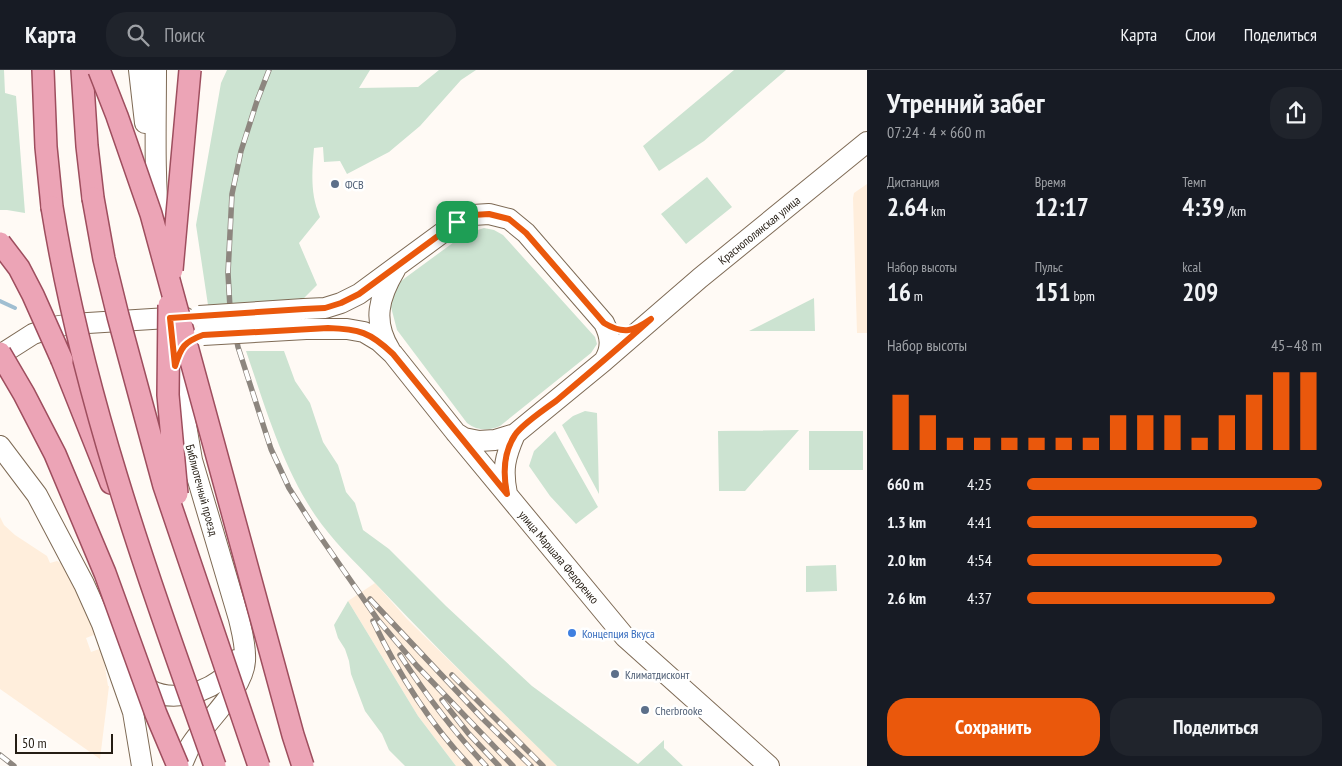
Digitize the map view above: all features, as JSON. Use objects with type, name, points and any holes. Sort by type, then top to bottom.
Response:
[{"type":"main road","points":[[43,70],[46,147],[52,208],[63,268],[87,375],[135,538],[215,766]]},
{"type":"main road","points":[[82,70],[87,146],[93,198],[118,316],[164,486],[259,766]]},
{"type":"main road","points":[[99,70],[151,214],[303,766]]},
{"type":"main road","points":[[189,561],[179,514],[173,464],[168,395],[168,315],[190,70]]},
{"type":"main road","points":[[0,243],[18,268],[33,295],[62,360],[99,455],[135,538]]},
{"type":"main road","points":[[0,354],[24,394],[55,454],[105,573],[156,714],[180,766]]},
{"type":"street","points":[[139,70],[148,149],[156,194]]},
{"type":"street","points":[[156,70],[156,194]]},
{"type":"street","name":"Краснополянская улица","points":[[604,323],[617,329],[638,329],[867,142]]},
{"type":"street","name":"Библиотечный проезд","points":[[156,194],[175,366],[192,460],[243,637],[245,663],[236,686],[191,745],[180,766]]},
{"type":"street","points":[[0,354],[33,334],[52,327],[72,324],[170,318],[201,325],[305,319],[325,308],[359,294],[457,222],[473,215],[489,214],[509,219],[526,233],[604,323],[610,335],[610,346],[604,361]]},
{"type":"street","points":[[393,354],[382,332],[380,305],[386,285],[400,263]]},
{"type":"street","name":"улица Маршала Федоренко","points":[[305,319],[338,328],[364,332],[379,341],[393,354],[625,637],[769,766]]},
{"type":"street","name":"Краснополянская улица","points":[[515,434],[604,361],[651,319]]},
{"type":"street","points":[[175,366],[184,345],[192,339],[201,325]]},
{"type":"street","points":[[456,433],[464,438],[479,441],[495,440],[515,434]]},
{"type":"street","points":[[507,494],[504,482],[506,455],[515,434]]},
{"type":"street","points":[[2,447],[37,495],[84,584],[102,624],[134,712],[142,766]]},
{"type":"street","points":[[102,624],[136,679],[149,690],[164,696],[179,696],[198,692],[216,683],[228,673],[237,659],[243,637]]},
{"type":"shaded area","points":[[867,184],[867,333],[857,333],[853,198],[854,193]]},
{"type":"shaded area","points":[[0,517],[4,525],[15,535],[47,556],[50,563],[57,561],[71,568],[99,633],[86,638],[91,652],[102,648],[109,686],[100,759],[0,689]]},
{"type":"shaded area","points":[[375,583],[407,619],[557,766],[456,766],[418,716],[348,601]]},
{"type":"green space","points":[[0,70],[4,70],[5,93],[16,96],[25,213],[0,210]]},
{"type":"green space","points":[[227,70],[370,70],[359,88],[418,87],[439,70],[476,70],[461,80],[420,126],[389,152],[347,174],[340,161],[324,162],[323,147],[314,148],[313,191],[320,217],[299,243],[317,285],[303,299],[208,305],[196,225],[221,83]]},
{"type":"green space","points":[[734,70],[786,70],[704,141],[659,171],[643,146]]},
{"type":"green space","points":[[707,177],[732,207],[686,244],[661,214]]},
{"type":"green space","points":[[484,228],[494,230],[503,235],[595,337],[597,344],[591,353],[500,426],[491,429],[475,428],[467,423],[397,330],[391,307],[393,294],[398,284],[405,278],[465,234]]},
{"type":"green space","points":[[814,298],[815,331],[749,331]]},
{"type":"green space","points":[[246,351],[284,351],[295,381],[310,403],[323,442],[338,465],[346,492],[355,503],[363,530],[389,549],[446,606],[532,686],[638,764],[664,740],[664,748],[683,766],[557,766],[420,630],[344,550],[315,515],[303,496],[284,456],[267,414]]},
{"type":"green space","points":[[585,411],[597,413],[599,494],[562,425],[573,416]]},
{"type":"green space","points":[[799,430],[745,491],[719,491],[718,431]]},
{"type":"green space","points":[[555,431],[598,507],[576,524],[550,496],[529,466],[534,451]]},
{"type":"green space","points":[[809,431],[863,431],[863,470],[809,470]]},
{"type":"green space","points":[[836,565],[837,591],[806,592],[806,566]]},
{"type":"green space","points":[[348,601],[418,716],[456,766],[405,766],[389,750],[382,734],[365,711],[351,674],[345,649],[338,638],[334,625]]},
{"type":"waterway","points":[[0,301],[15,308]]},
{"type":"railway","points":[[269,70],[241,151],[232,194],[228,273],[230,308],[238,347],[271,449],[289,488],[378,620],[417,666],[513,766]]},
{"type":"railway","points":[[370,599],[483,719],[531,766]]},
{"type":"railway","points":[[373,621],[404,679],[428,715],[470,766]]},
{"type":"railway","points":[[400,655],[441,713],[486,766]]},
{"type":"railway","points":[[452,675],[543,766]]},
{"type":"railway","points":[[442,700],[468,733],[499,766]]},
{"type":"railway","points":[[0,755],[14,766]]},
{"type":"place","name":"ФСВ","points":[[335,184]]},
{"type":"place","name":"Концепция Вкуса","points":[[572,633]]},
{"type":"place","name":"Климатдисконт","points":[[615,674]]},
{"type":"place","name":"Cherbrooke","points":[[645,710]]},
{"type":"route","points":[[489,214],[509,219],[526,233],[604,323],[617,329],[630,330],[638,329],[651,319],[604,361],[515,434],[506,455],[504,482],[507,494],[393,354],[379,341],[364,332],[328,328],[203,335],[192,339],[184,345],[175,366],[170,318],[325,308],[341,303],[359,294],[457,222],[473,215],[489,214]]}]
